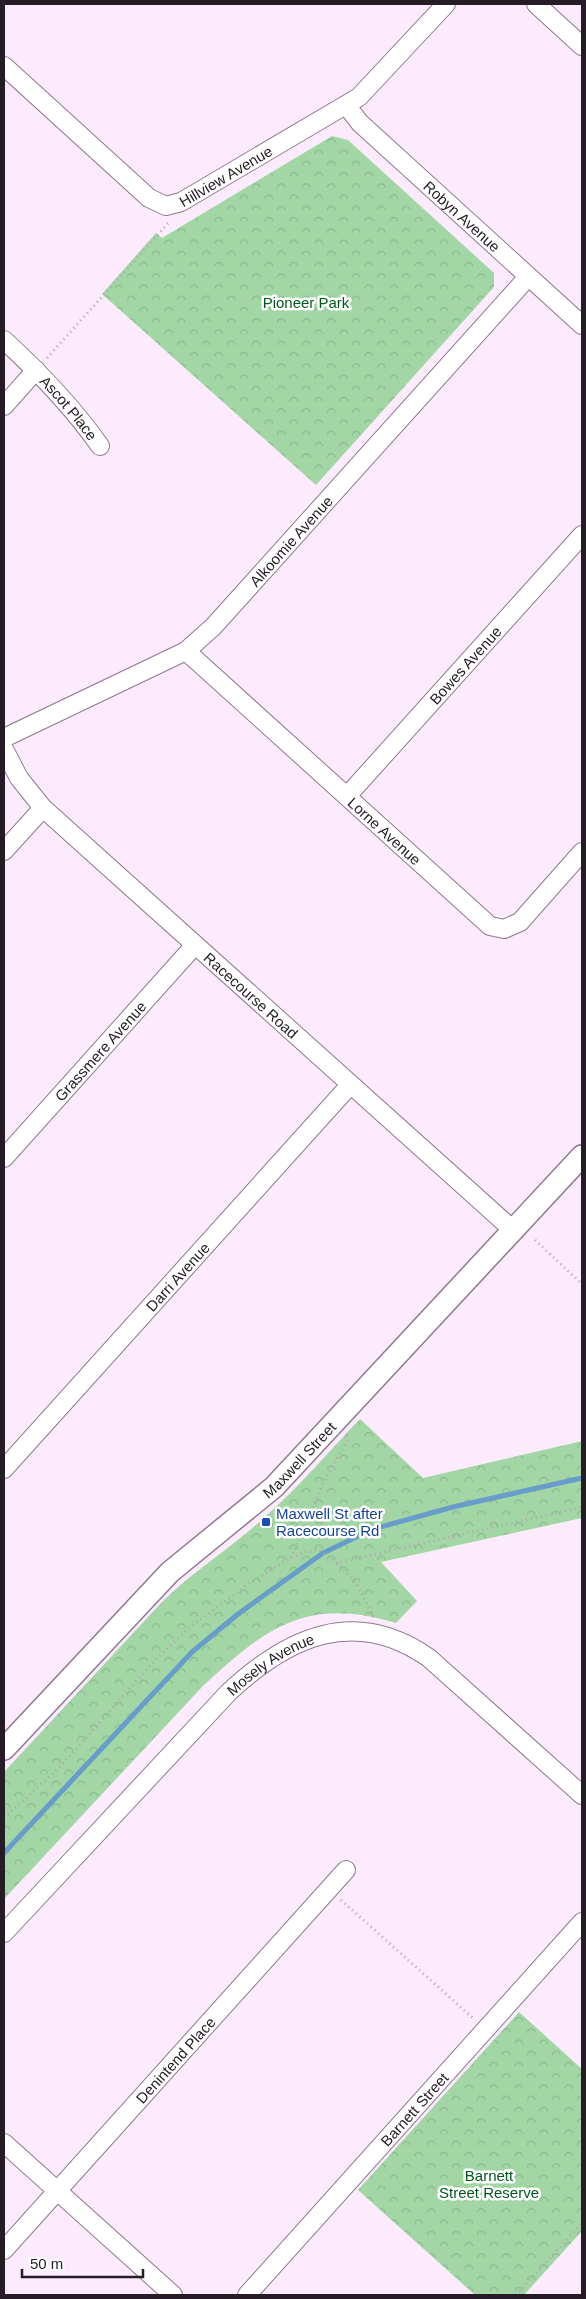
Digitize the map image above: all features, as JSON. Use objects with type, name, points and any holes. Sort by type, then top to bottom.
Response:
[{"type":"main road","name":"Maxwell Street","points":[[4,1749],[170,1572],[193,1551],[260,1500],[582,1156]]},
{"type":"street","name":"Hillview Avenue","points":[[4,66],[149,198],[166,206],[181,202],[346,105],[363,93],[446,4]]},
{"type":"street","points":[[536,4],[582,46]]},
{"type":"street","name":"Robyn Avenue","points":[[346,105],[360,124],[582,325]]},
{"type":"street","name":"Alkoomie Avenue","points":[[4,738],[186,651],[214,627],[528,276]]},
{"type":"street","name":"Ascot Place","points":[[4,340],[36,370],[79,416],[100,446]]},
{"type":"street","points":[[4,406],[36,370]]},
{"type":"street","name":"Bowes Avenue","points":[[348,796],[582,535]]},
{"type":"street","name":"Lorne Avenue","points":[[186,651],[486,923],[498,929],[510,927],[520,922],[582,852]]},
{"type":"street","name":"Racecourse Road","points":[[4,750],[18,778],[43,808],[513,1230]]},
{"type":"street","points":[[4,851],[43,808]]},
{"type":"street","name":"Grassmere Avenue","points":[[4,1158],[195,945]]},
{"type":"street","name":"Darri Avenue","points":[[7,1460],[350,1085]]},
{"type":"street","name":"Mosely Avenue","points":[[4,1932],[229,1692],[257,1668],[284,1650],[314,1636],[344,1632],[376,1634],[411,1646],[429,1658],[582,1795]]},
{"type":"street","name":"Denintend Place","points":[[4,2250],[346,1870]]},
{"type":"street","name":"Barnett Street","points":[[247,2295],[582,1922]]},
{"type":"street","points":[[4,2143],[172,2295]]},
{"type":"path","points":[[36,370],[176,214],[181,202]]},
{"type":"path","points":[[535,1240],[582,1284]]},
{"type":"path","points":[[290,1559],[325,1479],[348,1439],[331,1424]]},
{"type":"path","points":[[337,1563],[582,1507]]},
{"type":"path","points":[[4,1818],[60,1767],[156,1659],[189,1628],[250,1583],[304,1552],[318,1550],[337,1563],[357,1584],[368,1602],[376,1624],[376,1634]]},
{"type":"path","points":[[329,1890],[486,2030]]},
{"type":"path","points":[[516,2295],[582,2223]]},
{"type":"green space","name":"Pioneer Park","points":[[332,136],[348,140],[494,273],[494,287],[316,485],[102,294],[156,233],[162,238]]},
{"type":"green space","points":[[360,1419],[423,1478],[582,1441],[582,1518],[381,1562],[417,1601],[396,1623],[365,1616],[338,1613],[313,1616],[290,1622],[247,1647],[203,1686],[4,1899],[4,1772],[161,1603],[187,1579],[254,1527],[279,1504]]},
{"type":"green space","name":"Barnett Street Reserve","points":[[519,2012],[582,2069],[582,2231],[524,2295],[475,2295],[358,2190]]},
{"type":"waterway","points":[[4,1853],[192,1652],[238,1614],[323,1553],[373,1529],[453,1507],[582,1478]]},
{"type":"place","name":"Maxwell St after Racecourse Rd","points":[[266,1522]]}]
